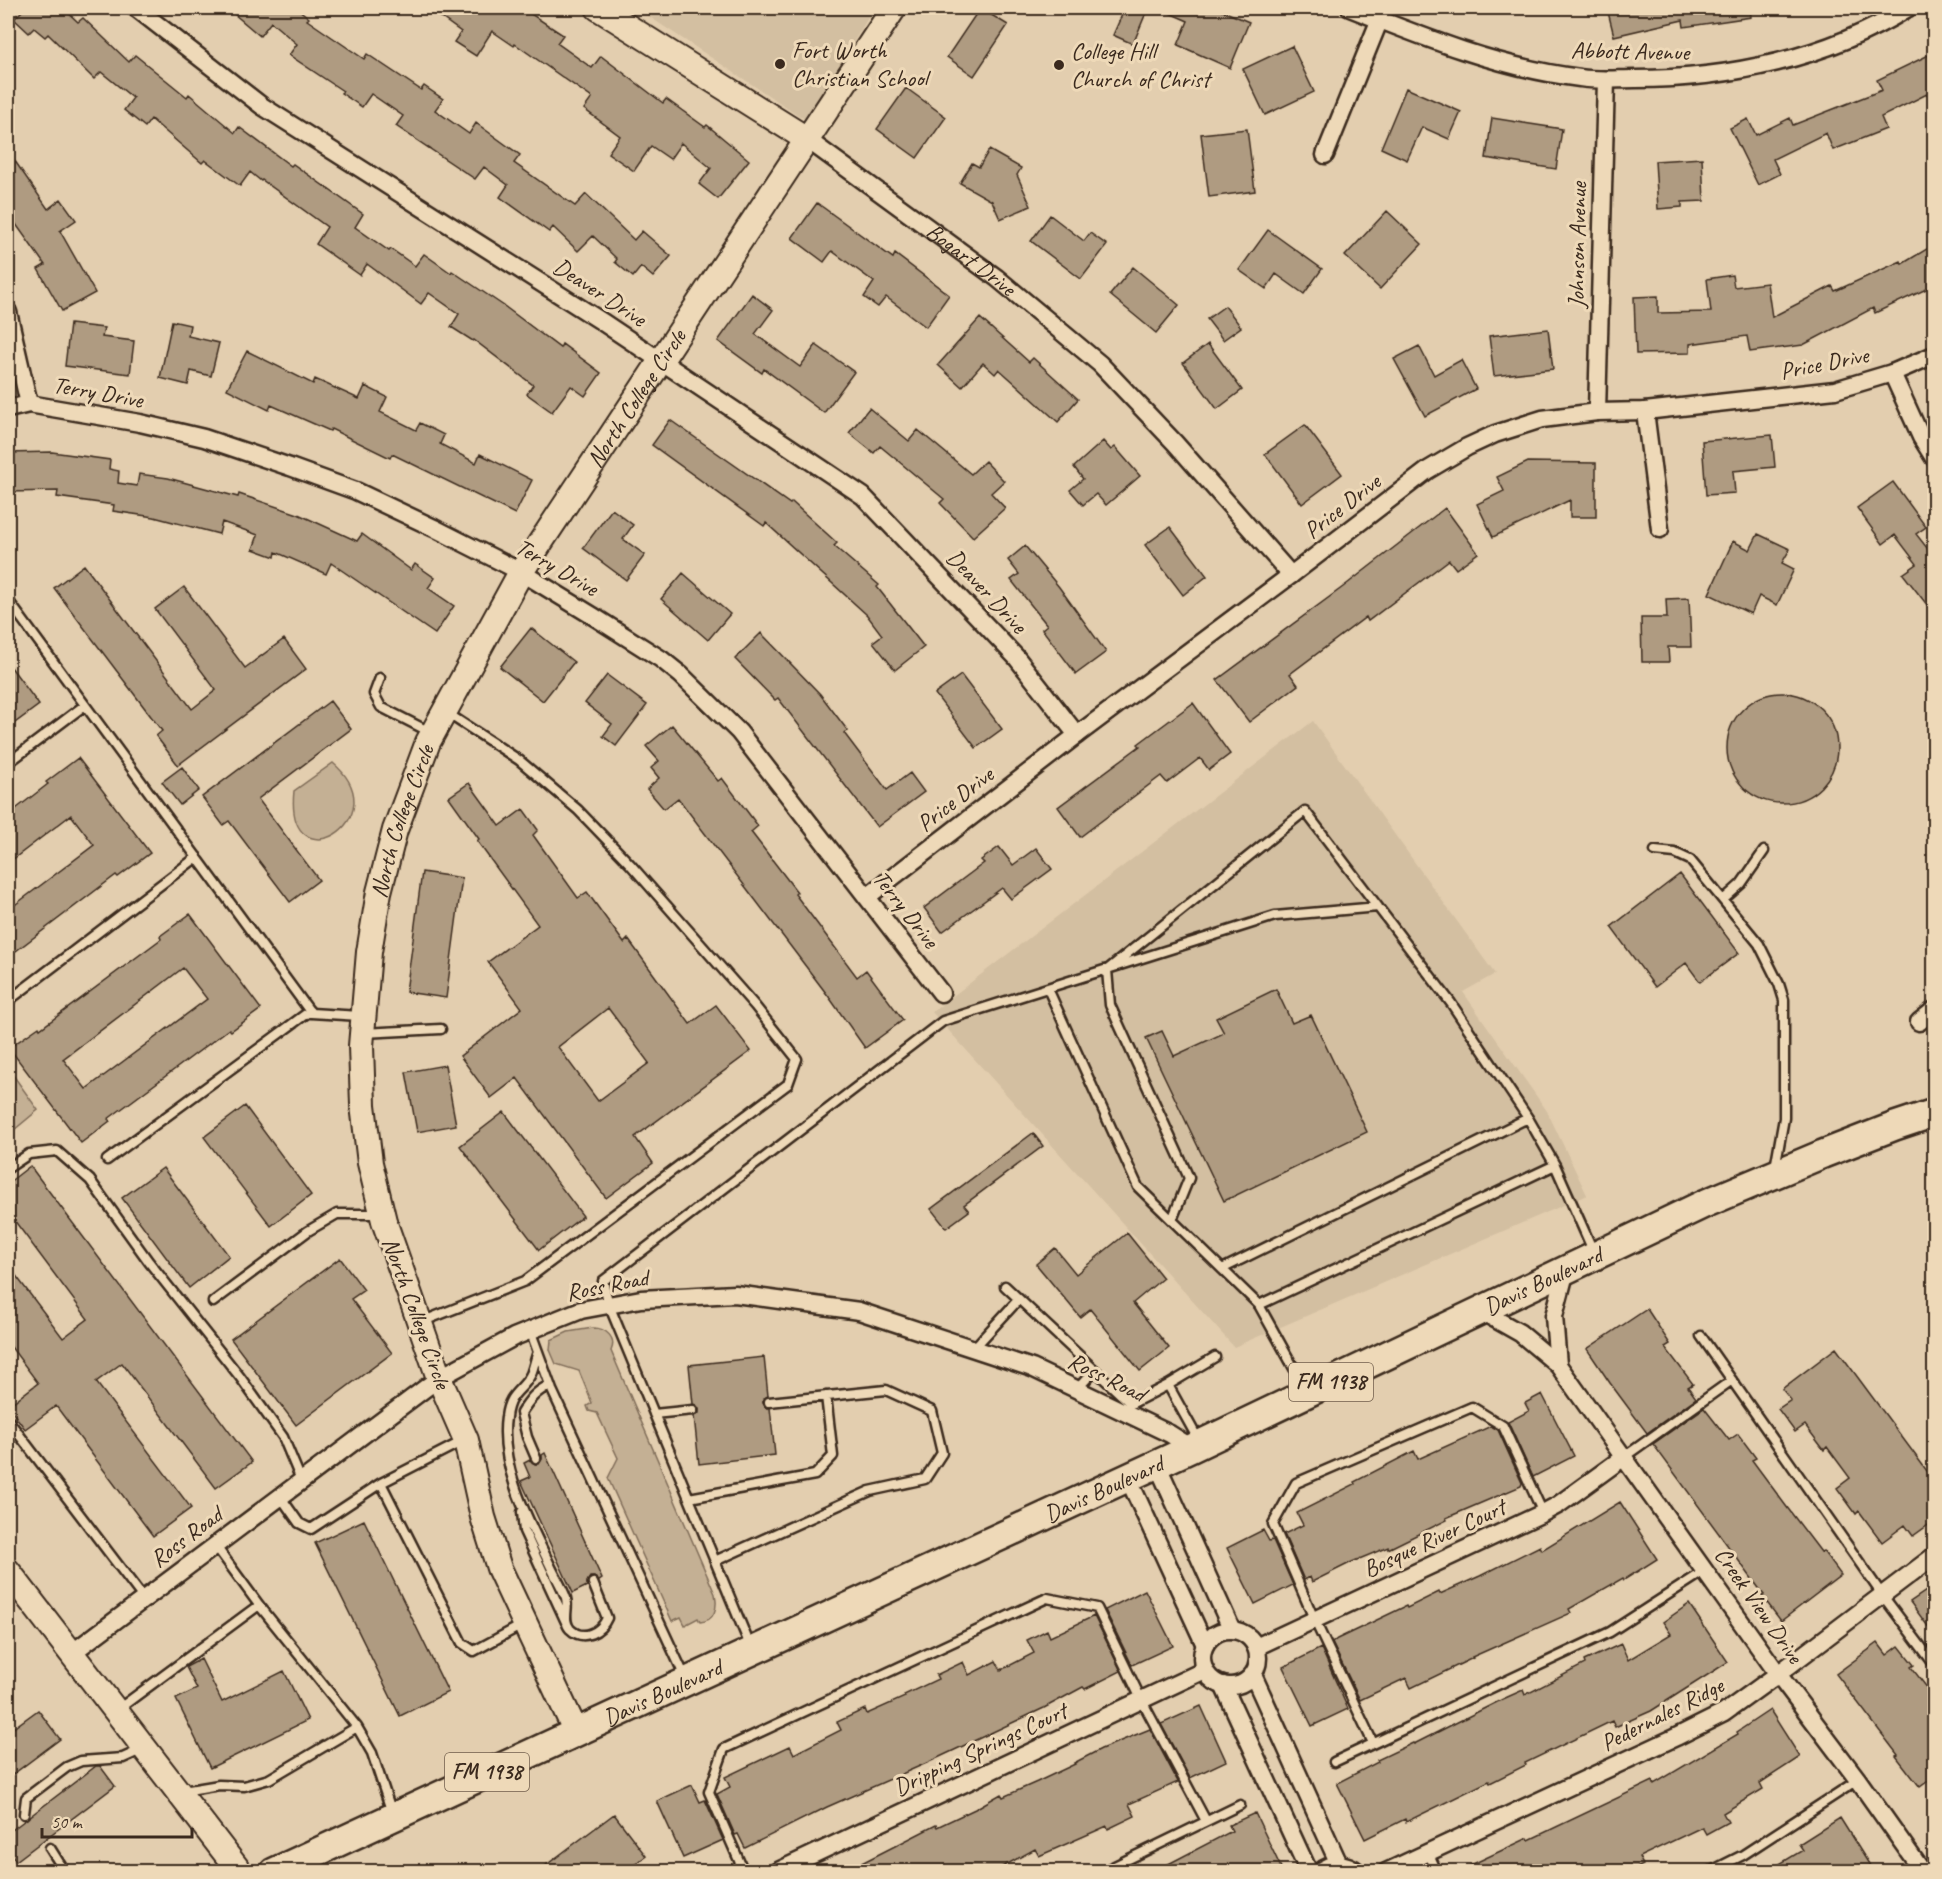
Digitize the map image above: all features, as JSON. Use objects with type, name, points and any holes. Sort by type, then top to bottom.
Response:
[{"type":"main road","name":"Davis Boulevard","points":[[274,1872],[392,1815],[1128,1478],[1704,1204],[1895,1126],[1935,1113]]},
{"type":"street","name":"Deaver Drive","points":[[136,8],[262,106],[661,361],[863,495],[1016,657],[1077,735]]},
{"type":"street","name":"North College Circle","points":[[576,1732],[495,1558],[483,1517],[466,1440],[439,1378],[382,1214],[370,1163],[363,1105],[361,1046],[369,952],[379,892],[395,830],[433,733],[521,572],[894,8]]},
{"type":"street","name":"Abbott Avenue","points":[[1350,8],[1466,53],[1581,78],[1606,80],[1674,78],[1768,64],[1850,39],[1908,8]]},
{"type":"street","name":"Bogart Drive","points":[[605,9],[808,140],[997,278],[1100,364],[1175,443],[1291,575]]},
{"type":"street","points":[[1325,154],[1380,20]]},
{"type":"street","name":"Johnson Avenue","points":[[1597,412],[1606,80]]},
{"type":"street","points":[[8,312],[29,404]]},
{"type":"street","name":"Price Drive","points":[[867,897],[1428,470],[1467,447],[1495,434],[1542,419],[1597,412],[1645,411],[1834,390],[1893,373],[1935,355]]},
{"type":"street","points":[[1893,373],[1921,437],[1935,458]]},
{"type":"street","name":"Terry Drive","points":[[8,409],[29,404],[140,423],[204,438],[356,491],[521,572],[661,659],[681,675],[739,732],[940,993]]},
{"type":"street","points":[[1645,411],[1660,529]]},
{"type":"street","points":[[1919,1022],[1935,1010]]},
{"type":"street","points":[[1558,1365],[1554,1316],[1566,1270]]},
{"type":"street","name":"Ross Road","points":[[72,1653],[439,1378],[530,1330],[581,1310],[640,1299],[735,1294],[859,1311],[1032,1368],[1196,1446]]},
{"type":"street","name":"Creek View Drive","points":[[1481,1311],[1520,1333],[1558,1365],[1778,1674],[1858,1780],[1923,1872]]},
{"type":"street","name":"Bosque River Court","points":[[1256,1647],[1544,1513],[1624,1457]]},
{"type":"street","points":[[1157,1464],[1232,1630]]},
{"type":"street","points":[[1128,1478],[1205,1645]]},
{"type":"street","name":"Pedernales Ridge","points":[[1386,1872],[1724,1713],[1935,1556]]},
{"type":"street","points":[[8,1571],[240,1872]]},
{"type":"street","points":[[1232,1630],[1244,1633],[1256,1647],[1258,1661],[1253,1675],[1240,1684],[1223,1685],[1212,1679],[1205,1670],[1202,1657],[1209,1639],[1219,1632],[1232,1630]]},
{"type":"street","name":"Dripping Springs Court","points":[[777,1872],[1205,1670]]},
{"type":"street","points":[[1253,1675],[1339,1864]]},
{"type":"street","points":[[1223,1685],[1309,1872]]},
{"type":"street","points":[[1320,1872],[1326,1867],[1339,1864],[1350,1866],[1358,1872]]},
{"type":"lane","points":[[8,600],[310,1011],[363,1024],[441,1029]]},
{"type":"lane","points":[[380,678],[375,694],[381,707],[433,733]]},
{"type":"lane","points":[[8,763],[85,705]]},
{"type":"lane","points":[[420,1322],[525,1281],[788,1084],[796,1059],[755,1006],[630,864],[578,810],[519,760],[444,711]]},
{"type":"lane","points":[[1107,970],[1305,811],[1451,1004],[1528,1118],[1555,1165],[1596,1256]]},
{"type":"lane","points":[[1655,851],[1676,853],[1690,860],[1759,944],[1779,984],[1784,1000],[1784,1118],[1774,1175]]},
{"type":"lane","points":[[1723,900],[1741,884],[1764,851]]},
{"type":"lane","points":[[8,1001],[197,857]]},
{"type":"lane","points":[[752,1651],[609,1305],[603,1281],[943,1021],[1275,916],[1378,907]]},
{"type":"lane","points":[[1107,970],[1110,1005],[1189,1178],[1172,1220]]},
{"type":"lane","points":[[1048,989],[1138,1187],[1259,1305],[1308,1393]]},
{"type":"lane","points":[[107,1160],[310,1011]]},
{"type":"lane","points":[[1222,1269],[1528,1118]]},
{"type":"lane","points":[[8,1168],[29,1154],[57,1151],[90,1180],[149,1262],[240,1377],[283,1437],[301,1480]]},
{"type":"lane","points":[[1259,1305],[1555,1165]]},
{"type":"lane","points":[[213,1302],[308,1231],[337,1214],[382,1214]]},
{"type":"lane","points":[[1005,1286],[1131,1404],[1215,1357]]},
{"type":"lane","points":[[974,1348],[1019,1299]]},
{"type":"lane","points":[[530,1330],[550,1385],[686,1680]]},
{"type":"lane","points":[[1701,1336],[1883,1596],[1935,1664]]},
{"type":"lane","points":[[538,1352],[531,1374],[512,1397],[506,1417],[507,1450],[522,1505],[566,1600],[566,1622],[573,1632],[584,1636],[593,1633],[604,1624],[607,1618],[593,1583]]},
{"type":"lane","points":[[1077,1389],[1095,1370]]},
{"type":"lane","points":[[1624,1457],[1732,1380]]},
{"type":"lane","points":[[536,1458],[527,1437],[521,1413],[539,1389],[550,1385]]},
{"type":"lane","points":[[1168,1385],[1196,1446]]},
{"type":"lane","points":[[715,1561],[870,1491],[925,1479],[942,1453],[932,1411],[886,1390],[769,1402]]},
{"type":"lane","points":[[689,1498],[815,1475],[832,1456],[826,1396]]},
{"type":"lane","points":[[1373,1743],[1315,1621],[1273,1524],[1296,1482],[1472,1407],[1503,1426],[1544,1513]]},
{"type":"lane","points":[[654,1414],[693,1410]]},
{"type":"lane","points":[[8,1420],[144,1599]]},
{"type":"lane","points":[[280,1496],[299,1523],[311,1529],[381,1483],[466,1440]]},
{"type":"lane","points":[[381,1483],[462,1644],[474,1651],[524,1624]]},
{"type":"lane","points":[[215,1545],[259,1605],[357,1727],[372,1753],[392,1815]]},
{"type":"lane","points":[[1334,1762],[1610,1632],[1706,1570]]},
{"type":"lane","points":[[744,1872],[709,1792],[724,1749],[1047,1598],[1097,1608],[1141,1699],[1206,1821]]},
{"type":"lane","points":[[117,1711],[259,1605]]},
{"type":"lane","points":[[180,1792],[219,1785],[244,1786],[269,1779],[357,1727]]},
{"type":"lane","points":[[24,1814],[26,1798],[67,1767],[81,1761],[123,1758],[146,1748]]},
{"type":"lane","points":[[1709,1872],[1743,1855],[1858,1780]]},
{"type":"lane","points":[[1102,1872],[1240,1805]]},
{"type":"lane","points":[[50,1848],[65,1872]]},
{"type":"lane","points":[[1428,1852],[1437,1872]]},
{"type":"shaded area","name":"Fort Worth Christian School","points":[[636,8],[874,8],[806,120]]},
{"type":"shaded area","points":[[1313,721],[1495,974],[1463,992],[1547,1111],[1587,1195],[1234,1347],[932,1012]]},
{"type":"shaded area","points":[[333,763],[350,784],[354,805],[347,822],[335,834],[320,839],[305,835],[296,819],[294,791]]},
{"type":"shaded area","points":[[8,1068],[38,1110],[8,1135]]},
{"type":"shaded area","points":[[593,1328],[606,1332],[613,1342],[611,1351],[715,1594],[714,1612],[705,1621],[700,1622],[698,1618],[685,1625],[681,1617],[672,1621],[608,1478],[618,1458],[597,1413],[589,1411],[587,1406],[592,1403],[579,1371],[556,1364],[550,1350],[551,1340],[568,1332]]},
{"type":"building","points":[[25,8],[63,8],[78,22],[83,18],[129,62],[135,55],[187,97],[189,94],[235,133],[239,127],[291,166],[293,164],[363,214],[355,227],[389,251],[391,249],[415,266],[424,254],[504,306],[560,348],[562,344],[601,373],[585,396],[571,386],[552,412],[527,394],[533,385],[474,340],[451,327],[459,314],[429,293],[421,304],[367,264],[360,275],[316,244],[327,227],[262,180],[250,172],[240,186],[205,160],[202,163],[151,119],[145,127],[124,110],[133,98],[101,72],[94,79],[48,34],[45,37],[34,28],[29,33],[14,19]]},
{"type":"building","points":[[227,8],[297,8],[309,18],[307,20],[364,59],[367,54],[421,90],[424,86],[443,99],[435,110],[469,134],[476,123],[520,155],[514,163],[575,206],[586,194],[634,240],[642,231],[671,256],[653,277],[641,267],[633,277],[615,262],[617,259],[593,236],[578,251],[553,227],[549,232],[500,197],[508,185],[484,167],[475,179],[396,126],[403,116],[371,94],[362,107],[341,93],[343,91],[289,55],[297,44],[271,22],[260,36]]},
{"type":"building","points":[[428,8],[522,8],[563,35],[557,43],[592,68],[601,56],[663,103],[666,99],[705,127],[707,125],[749,160],[718,199],[699,184],[711,168],[681,143],[670,159],[651,146],[634,171],[608,153],[620,136],[584,109],[592,98],[515,44],[514,46],[492,31],[476,56],[454,42],[461,32]]},
{"type":"building","points":[[980,8],[1008,25],[974,76],[947,57]]},
{"type":"building","points":[[1125,8],[1148,8],[1133,44],[1113,35]]},
{"type":"building","points":[[1158,8],[1216,8],[1249,22],[1230,68],[1178,45],[1188,21]]},
{"type":"building","points":[[1607,8],[1750,8],[1751,17],[1684,27],[1683,20],[1614,36]]},
{"type":"building","points":[[1292,46],[1314,92],[1265,115],[1243,69]]},
{"type":"building","points":[[1935,52],[1935,90],[1881,117],[1886,129],[1833,150],[1826,133],[1773,159],[1780,174],[1758,185],[1730,128],[1748,119],[1756,135],[1790,118],[1793,125],[1882,90],[1877,80]]},
{"type":"building","points":[[906,88],[946,117],[917,158],[877,129]]},
{"type":"building","points":[[1406,88],[1461,112],[1449,139],[1422,127],[1407,160],[1381,148]]},
{"type":"building","points":[[1492,118],[1562,129],[1556,169],[1486,158]]},
{"type":"building","points":[[1247,129],[1255,191],[1209,197],[1201,134]]},
{"type":"building","points":[[989,150],[1021,168],[1017,175],[1031,206],[1000,219],[992,201],[960,183],[972,163],[979,167]]},
{"type":"building","points":[[8,151],[48,209],[61,199],[76,220],[60,231],[95,293],[62,311],[38,269],[45,265],[8,213]]},
{"type":"building","points":[[1702,158],[1704,201],[1682,202],[1682,207],[1658,209],[1655,161]]},
{"type":"building","points":[[817,203],[893,258],[895,254],[949,295],[926,327],[886,297],[878,307],[864,297],[874,282],[832,251],[824,262],[792,238]]},
{"type":"building","points":[[1387,211],[1422,244],[1380,289],[1345,256]]},
{"type":"building","points":[[1050,215],[1084,241],[1090,233],[1107,245],[1081,279],[1031,241]]},
{"type":"building","points":[[1268,230],[1322,269],[1304,294],[1276,274],[1266,289],[1239,270]]},
{"type":"building","points":[[1935,244],[1935,285],[1875,313],[1873,308],[1803,345],[1750,352],[1747,336],[1690,344],[1690,353],[1636,354],[1634,297],[1658,296],[1658,313],[1711,312],[1707,279],[1732,275],[1734,287],[1767,283],[1772,317],[1832,286],[1835,291],[1901,261],[1902,264]]},
{"type":"building","points":[[1133,267],[1179,305],[1156,333],[1110,295]]},
{"type":"building","points":[[752,294],[773,310],[755,334],[800,367],[816,345],[854,372],[824,413],[764,369],[762,373],[718,341]]},
{"type":"building","points":[[1225,306],[1241,327],[1223,340],[1207,319]]},
{"type":"building","points":[[980,318],[1029,362],[1033,358],[1078,399],[1058,422],[999,369],[995,374],[983,363],[962,387],[938,365]]},
{"type":"building","points":[[172,321],[190,325],[188,336],[219,343],[211,376],[191,371],[188,385],[160,378]]},
{"type":"building","points":[[70,324],[104,328],[102,337],[134,341],[130,374],[65,366]]},
{"type":"building","points":[[1548,329],[1553,369],[1494,376],[1489,336]]},
{"type":"building","points":[[1208,344],[1242,390],[1217,409],[1183,363]]},
{"type":"building","points":[[1419,346],[1434,375],[1461,360],[1476,389],[1425,416],[1394,359]]},
{"type":"building","points":[[247,351],[313,384],[315,379],[359,399],[365,386],[387,397],[380,412],[416,430],[420,423],[444,435],[440,444],[476,463],[480,454],[532,480],[515,514],[392,454],[390,458],[331,429],[330,431],[271,405],[269,410],[227,389]]},
{"type":"building","points":[[869,408],[909,441],[918,430],[971,474],[985,461],[1004,481],[991,493],[1005,508],[973,537],[940,503],[944,499],[880,446],[874,453],[849,433]]},
{"type":"building","points":[[670,420],[790,504],[792,502],[837,543],[834,546],[879,585],[877,587],[924,647],[895,670],[873,642],[882,635],[867,615],[766,523],[764,526],[652,445]]},
{"type":"building","points":[[1305,425],[1342,474],[1302,504],[1265,454]]},
{"type":"building","points":[[1772,435],[1775,467],[1733,471],[1735,493],[1706,495],[1702,441]]},
{"type":"building","points":[[1103,441],[1111,450],[1115,447],[1140,476],[1106,505],[1096,494],[1083,505],[1070,490],[1083,479],[1074,467]]},
{"type":"building","points":[[52,452],[110,460],[109,469],[119,471],[118,483],[137,486],[139,474],[168,478],[238,497],[239,494],[298,514],[357,541],[362,534],[411,570],[415,564],[435,578],[428,588],[454,606],[435,634],[331,563],[326,574],[276,552],[275,557],[253,549],[258,535],[222,522],[219,534],[154,517],[113,511],[114,505],[57,497],[58,491],[8,492],[8,453]]},
{"type":"building","points":[[1528,462],[1596,463],[1596,517],[1570,517],[1570,500],[1493,537],[1477,504],[1504,491],[1497,477]]},
{"type":"building","points":[[1893,482],[1926,527],[1916,534],[1931,553],[1935,550],[1935,615],[1903,574],[1917,564],[1895,535],[1883,544],[1857,508]]},
{"type":"building","points":[[1445,508],[1478,553],[1456,569],[1449,560],[1368,621],[1366,617],[1290,674],[1298,685],[1249,722],[1217,680]]},
{"type":"building","points":[[612,509],[633,525],[623,539],[645,555],[626,580],[583,548]]},
{"type":"building","points":[[1170,527],[1207,576],[1183,595],[1145,545]]},
{"type":"building","points":[[1758,534],[1790,549],[1782,563],[1794,569],[1777,605],[1759,596],[1751,614],[1709,594],[1733,541],[1750,550]]},
{"type":"building","points":[[1025,546],[1059,587],[1106,652],[1076,674],[1042,629],[1047,625],[1011,580],[1019,574],[1008,560]]},
{"type":"building","points":[[84,565],[192,709],[216,690],[155,609],[184,587],[245,668],[284,639],[306,669],[178,765],[156,736],[162,731],[54,588]]},
{"type":"building","points":[[683,573],[730,614],[708,640],[661,599]]},
{"type":"building","points":[[1689,598],[1691,647],[1668,647],[1669,662],[1642,662],[1641,618],[1667,618],[1666,599]]},
{"type":"building","points":[[531,628],[574,662],[543,701],[500,667]]},
{"type":"building","points":[[761,633],[820,694],[848,731],[844,733],[887,790],[910,773],[924,792],[877,827],[778,698],[775,700],[735,659]]},
{"type":"building","points":[[8,663],[39,705],[8,728]]},
{"type":"building","points":[[607,675],[647,705],[616,746],[603,736],[612,724],[585,703]]},
{"type":"building","points":[[961,675],[1002,729],[976,748],[935,694]]},
{"type":"building","points":[[1782,693],[1803,697],[1821,709],[1833,727],[1837,748],[1833,769],[1821,787],[1803,799],[1782,803],[1761,799],[1743,787],[1731,769],[1727,748],[1731,727],[1743,709],[1761,697]]},
{"type":"building","points":[[330,701],[351,729],[258,799],[319,880],[290,902],[229,821],[223,825],[202,797]]},
{"type":"building","points":[[1193,703],[1230,754],[1209,770],[1200,758],[1167,783],[1161,776],[1080,837],[1058,807]]},
{"type":"building","points":[[672,725],[718,781],[722,778],[758,826],[751,832],[857,977],[866,970],[903,1020],[865,1048],[678,798],[664,809],[647,789],[659,778],[651,768],[659,761],[646,746]]},
{"type":"building","points":[[78,758],[150,853],[118,877],[116,875],[8,957],[8,910],[94,845],[71,815],[8,863],[8,815]]},
{"type":"building","points":[[182,767],[199,790],[180,805],[162,782]]},
{"type":"building","points":[[469,783],[500,826],[523,809],[538,830],[533,835],[578,898],[587,892],[624,943],[628,939],[690,1024],[716,1005],[751,1051],[635,1137],[653,1163],[606,1198],[517,1078],[491,1098],[460,1056],[522,1008],[488,962],[538,925],[477,841],[479,839],[449,797]],"holes":[[[608,1008],[649,1063],[598,1101],[558,1047]]]},
{"type":"building","points":[[999,847],[1013,865],[1036,848],[1052,869],[1011,899],[1002,888],[942,932],[924,908],[984,863],[981,860]]},
{"type":"building","points":[[422,872],[462,878],[446,998],[406,992]]},
{"type":"building","points":[[1680,874],[1739,953],[1700,982],[1686,963],[1655,987],[1611,927]]},
{"type":"building","points":[[190,914],[261,1009],[231,1031],[229,1029],[108,1119],[110,1121],[81,1143],[9,1048],[39,1027],[40,1029],[161,939],[160,936]],"holes":[[[183,968],[207,999],[86,1089],[63,1059]]]},
{"type":"building","points":[[1276,989],[1292,1023],[1311,1015],[1367,1132],[1224,1201],[1146,1038],[1162,1031],[1174,1056],[1224,1033],[1216,1018]]},
{"type":"building","points":[[445,1065],[456,1125],[417,1132],[406,1072]]},
{"type":"building","points":[[245,1106],[311,1195],[271,1226],[204,1137]]},
{"type":"building","points":[[504,1112],[583,1216],[539,1250],[460,1146]]},
{"type":"building","points":[[1033,1133],[1043,1146],[964,1205],[969,1211],[946,1228],[931,1209]]},
{"type":"building","points":[[30,1166],[252,1462],[216,1488],[122,1363],[96,1382],[191,1508],[153,1536],[56,1406],[25,1429],[8,1406],[38,1383],[8,1343],[8,1265],[63,1338],[88,1319],[8,1212],[8,1183]]},
{"type":"building","points":[[163,1168],[229,1256],[189,1288],[122,1198]]},
{"type":"building","points":[[1127,1233],[1163,1278],[1133,1303],[1169,1348],[1140,1371],[1090,1309],[1080,1317],[1036,1264],[1055,1248],[1076,1274]]},
{"type":"building","points":[[340,1258],[364,1290],[351,1299],[392,1353],[296,1425],[231,1339]]},
{"type":"building","points":[[1647,1309],[1670,1344],[1665,1347],[1693,1384],[1688,1387],[1696,1398],[1647,1433],[1587,1349]]},
{"type":"building","points":[[1836,1348],[1927,1471],[1935,1465],[1935,1520],[1913,1536],[1905,1525],[1882,1542],[1859,1511],[1856,1514],[1837,1488],[1850,1478],[1827,1447],[1824,1450],[1805,1425],[1795,1432],[1778,1409],[1791,1400],[1782,1389]]},
{"type":"building","points":[[764,1357],[768,1396],[763,1399],[763,1403],[766,1408],[770,1408],[775,1455],[699,1464],[694,1416],[699,1413],[699,1409],[693,1404],[689,1365]]},
{"type":"building","points":[[1542,1394],[1574,1456],[1533,1477],[1508,1422],[1529,1411],[1525,1403]]},
{"type":"building","points":[[1704,1408],[1729,1440],[1738,1434],[1756,1458],[1752,1460],[1841,1575],[1781,1621],[1653,1444]]},
{"type":"building","points":[[1491,1426],[1498,1430],[1522,1483],[1521,1486],[1446,1518],[1447,1520],[1388,1549],[1388,1547],[1352,1562],[1312,1582],[1310,1577],[1304,1580],[1284,1534],[1303,1525],[1297,1513],[1414,1451],[1418,1459]]},
{"type":"building","points":[[545,1453],[602,1579],[599,1581],[590,1577],[587,1586],[573,1593],[521,1481],[530,1477],[524,1463],[530,1460],[539,1464]]},
{"type":"building","points":[[1620,1502],[1657,1559],[1624,1580],[1623,1578],[1569,1609],[1571,1613],[1472,1657],[1411,1688],[1406,1678],[1360,1700],[1332,1643],[1337,1639],[1406,1606],[1407,1608],[1439,1592],[1440,1594],[1480,1576],[1540,1546],[1542,1550]]},
{"type":"building","points":[[364,1520],[448,1692],[400,1716],[315,1543]]},
{"type":"building","points":[[1263,1530],[1269,1541],[1273,1540],[1293,1585],[1255,1604],[1227,1548]]},
{"type":"building","points":[[1935,1585],[1935,1636],[1910,1602]]},
{"type":"building","points":[[1145,1590],[1173,1646],[1132,1665],[1105,1610]]},
{"type":"building","points":[[1689,1604],[1728,1662],[1651,1711],[1615,1727],[1612,1721],[1525,1763],[1526,1765],[1490,1783],[1489,1781],[1406,1822],[1405,1819],[1365,1839],[1337,1783],[1378,1762],[1377,1760],[1503,1699],[1523,1690],[1525,1695],[1585,1664],[1584,1661],[1621,1644],[1628,1660],[1671,1634],[1663,1622]]},
{"type":"building","points":[[1094,1616],[1121,1671],[1085,1689],[1083,1687],[1044,1708],[929,1762],[827,1807],[745,1848],[738,1834],[735,1835],[717,1794],[730,1787],[725,1777],[790,1746],[794,1754],[841,1730],[837,1722],[865,1709],[867,1714],[905,1697],[904,1695],[938,1679],[936,1675],[963,1662],[969,1675],[996,1661],[1001,1670],[1034,1653],[1027,1640],[1047,1630],[1050,1637]]},
{"type":"building","points":[[1878,1643],[1887,1655],[1899,1646],[1914,1665],[1911,1667],[1935,1698],[1935,1776],[1920,1787],[1836,1674]]},
{"type":"building","points":[[1321,1648],[1348,1709],[1312,1726],[1283,1667]]},
{"type":"building","points":[[201,1659],[222,1702],[284,1671],[308,1720],[210,1768],[176,1699],[197,1689],[186,1667]]},
{"type":"building","points":[[1201,1706],[1226,1761],[1190,1778],[1161,1724]]},
{"type":"building","points":[[38,1710],[60,1739],[8,1778],[8,1732]]},
{"type":"building","points":[[1770,1710],[1800,1757],[1760,1783],[1763,1789],[1723,1813],[1728,1822],[1706,1834],[1702,1827],[1639,1857],[1643,1865],[1629,1872],[1456,1872],[1653,1781],[1654,1784],[1738,1734],[1737,1732]]},
{"type":"building","points":[[1150,1729],[1178,1782],[1129,1804],[1135,1816],[1108,1829],[1107,1826],[1039,1856],[1035,1849],[993,1872],[844,1872],[936,1825],[937,1827],[975,1809],[1001,1794],[1003,1797],[1075,1764],[1101,1749]]},
{"type":"building","points":[[96,1766],[100,1766],[115,1786],[16,1861],[8,1850],[8,1833]]},
{"type":"building","points":[[692,1785],[700,1802],[705,1800],[723,1840],[683,1858],[657,1801]]},
{"type":"building","points":[[1255,1813],[1283,1872],[1153,1872],[1232,1831],[1229,1825]]},
{"type":"building","points":[[614,1814],[646,1856],[625,1872],[537,1872]]},
{"type":"building","points":[[1840,1818],[1874,1872],[1766,1872],[1803,1850],[1799,1844]]},
{"type":"place","name":"Fort Worth Christian School","points":[[780,64]]},
{"type":"place","name":"College Hill Church of Christ","points":[[1059,65]]}]
